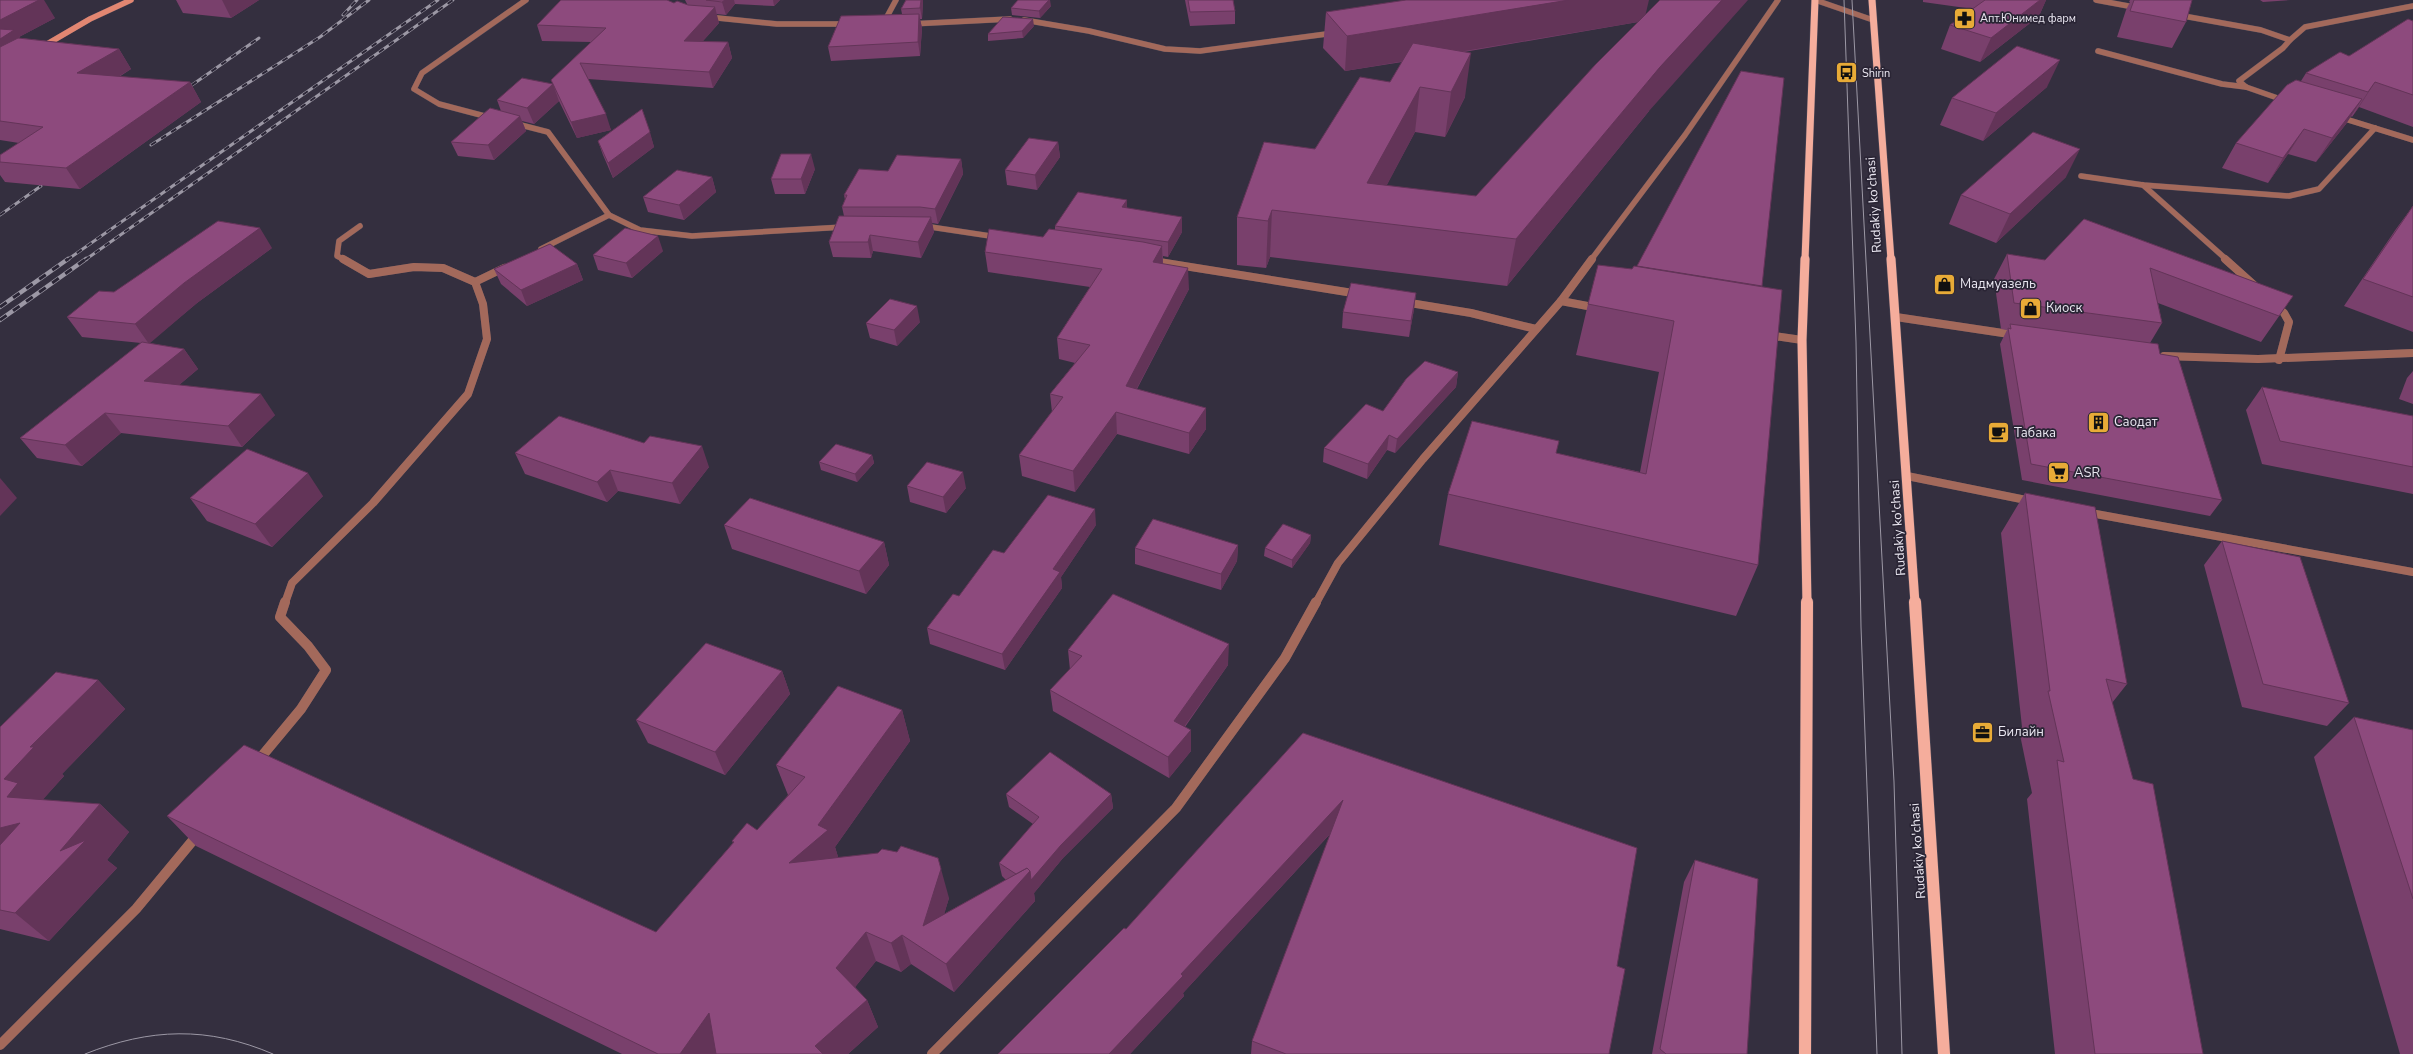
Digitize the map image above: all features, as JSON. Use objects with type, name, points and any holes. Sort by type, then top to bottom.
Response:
[{"type":"main road","points":[[39,49],[90,19],[131,0]]},
{"type":"main road","points":[[1805,1054],[1808,653],[1802,340],[1815,0]]},
{"type":"main road","name":"Rudakiy ko'chasi","points":[[1872,0],[1907,476],[1944,1054]]},
{"type":"street","points":[[498,119],[439,104],[414,89],[422,74],[526,0]]},
{"type":"street","points":[[883,25],[896,0]]},
{"type":"street","points":[[932,1054],[1176,808],[1285,658],[1338,563],[1423,459],[1561,302],[1685,135],[1778,0]]},
{"type":"street","points":[[1815,0],[1873,20]]},
{"type":"street","points":[[2096,0],[2150,10]]},
{"type":"street","points":[[2246,87],[2239,81],[2283,48],[2305,27],[2413,6]]},
{"type":"street","points":[[2172,14],[2261,30],[2290,40]]},
{"type":"street","points":[[701,17],[777,24],[852,24]]},
{"type":"street","points":[[906,24],[1018,19],[1089,31],[1165,49],[1200,51],[1341,32]]},
{"type":"street","points":[[875,25],[890,24]]},
{"type":"street","points":[[2098,50],[2222,84],[2246,87],[2295,103]]},
{"type":"street","points":[[2331,114],[2413,140]]},
{"type":"street","points":[[506,121],[548,132],[608,215],[640,230],[692,236],[816,227],[854,226]]},
{"type":"street","points":[[2081,176],[2143,185],[2289,196],[2319,189],[2375,128]]},
{"type":"street","points":[[2143,185],[2260,292]]},
{"type":"street","points":[[530,255],[608,215]]},
{"type":"street","points":[[251,769],[301,709],[326,670],[308,646],[280,617],[292,583],[373,503],[468,394],[487,339],[483,304],[475,282],[443,268],[414,267],[370,274],[337,256],[339,241],[360,226]]},
{"type":"street","points":[[915,226],[1008,239]]},
{"type":"street","points":[[1149,260],[1369,296]]},
{"type":"street","points":[[475,282],[509,265]]},
{"type":"street","points":[[2266,297],[2284,313],[2289,322],[2279,360]]},
{"type":"street","points":[[1400,301],[1471,313],[1536,329]]},
{"type":"street","points":[[1561,302],[1611,310]]},
{"type":"street","points":[[1896,317],[2026,336]]},
{"type":"street","points":[[1756,333],[1802,340]]},
{"type":"street","points":[[2158,355],[2220,360],[2279,360],[2413,353]]},
{"type":"street","points":[[1907,476],[2038,503]]},
{"type":"street","points":[[2077,511],[2413,572]]},
{"type":"street","points":[[0,1045],[136,909],[206,824]]},
{"type":"building","points":[[0,0],[39,0],[0,20]]},
{"type":"building","points":[[561,0],[667,0],[674,3],[677,1],[688,5],[715,7],[684,41],[728,42],[709,72],[580,63],[606,114],[571,122],[551,80],[606,28],[537,25]]},
{"type":"building","points":[[706,0],[725,0],[722,2]]},
{"type":"building","points":[[906,0],[921,0],[920,8],[901,9]]},
{"type":"building","points":[[1018,0],[1049,0],[1039,11],[1011,8]]},
{"type":"building","points":[[1188,0],[1233,0],[1235,11],[1190,12]]},
{"type":"building","points":[[1406,0],[1569,0],[1347,36],[1326,12]]},
{"type":"building","points":[[1660,0],[1722,0],[1660,67],[1516,239],[1272,210],[1268,221],[1237,217],[1264,142],[1315,149],[1360,77],[1390,82],[1413,43],[1471,53],[1451,92],[1420,87],[1367,183],[1476,196],[1595,65]]},
{"type":"building","points":[[1985,0],[2040,0],[1991,38],[1950,25]]},
{"type":"building","points":[[2134,0],[2192,0],[2186,22],[2130,11]]},
{"type":"building","points":[[919,14],[918,42],[828,47],[841,16]]},
{"type":"building","points":[[1003,17],[1033,19],[1022,31],[988,34]]},
{"type":"building","points":[[2408,19],[2413,21],[2413,95],[2375,82],[2368,92],[2306,73],[2340,52],[2349,56]]},
{"type":"building","points":[[0,29],[14,30],[0,39]]},
{"type":"building","points":[[18,38],[119,49],[77,73],[190,82],[66,168],[0,162],[0,155],[43,127],[0,121],[0,47]]},
{"type":"building","points":[[2017,46],[2060,60],[1996,113],[1952,98]]},
{"type":"building","points":[[1741,71],[1784,78],[1762,286],[1637,266]]},
{"type":"building","points":[[522,78],[553,84],[527,108],[497,100]]},
{"type":"building","points":[[2296,80],[2362,99],[2332,138],[2304,129],[2283,158],[2236,143],[2287,85]]},
{"type":"building","points":[[490,108],[520,116],[488,145],[451,142]]},
{"type":"building","points":[[642,109],[650,132],[608,163],[598,141]]},
{"type":"building","points":[[2033,132],[2080,149],[2010,214],[1961,195]]},
{"type":"building","points":[[1029,138],[1058,142],[1035,175],[1005,170]]},
{"type":"building","points":[[781,154],[811,154],[801,179],[771,179]]},
{"type":"building","points":[[897,155],[961,159],[935,209],[920,207],[842,207],[847,195],[844,195],[859,169],[888,171]]},
{"type":"building","points":[[677,170],[712,177],[679,205],[643,197]]},
{"type":"building","points":[[1078,192],[1127,200],[1122,207],[1182,217],[1168,242],[1055,226]]},
{"type":"building","points":[[2413,206],[2413,297],[2363,279]]},
{"type":"building","points":[[839,216],[931,217],[918,242],[870,235],[868,242],[829,242]]},
{"type":"building","points":[[2084,219],[2293,296],[2279,316],[2150,268],[2162,323],[2014,303],[2007,254],[2045,260]]},
{"type":"building","points":[[218,221],[260,228],[184,283],[135,324],[67,317],[99,291],[114,292]]},
{"type":"building","points":[[625,228],[658,236],[626,263],[593,255]]},
{"type":"building","points":[[989,229],[1043,237],[1049,229],[1143,242],[1162,246],[1153,262],[1188,268],[1126,386],[1206,408],[1189,433],[1116,412],[1073,471],[1019,455],[1063,397],[1050,394],[1090,345],[1057,338],[1102,269],[985,252]]},
{"type":"building","points":[[550,244],[577,264],[521,290],[494,269]]},
{"type":"building","points":[[1598,265],[1632,269],[1634,266],[1782,290],[1758,565],[1448,494],[1472,421],[1559,441],[1556,453],[1646,474],[1674,321],[1588,304]]},
{"type":"building","points":[[1351,283],[1416,293],[1411,321],[1343,312]]},
{"type":"building","points":[[890,299],[917,306],[894,330],[866,323]]},
{"type":"building","name":"Саодат","points":[[2010,324],[2158,344],[2160,354],[2178,357],[2222,500],[2031,464],[2008,328],[2011,329]]},
{"type":"building","points":[[142,342],[184,349],[144,381],[261,394],[228,426],[105,413],[65,445],[20,438]]},
{"type":"building","points":[[1425,361],[1458,372],[1397,439],[1389,435],[1368,464],[1324,448],[1366,404],[1383,411],[1406,379]]},
{"type":"building","points":[[2262,387],[2413,416],[2413,467],[2280,441]]},
{"type":"building","points":[[559,416],[644,443],[650,436],[702,446],[672,483],[610,470],[597,482],[515,453]]},
{"type":"building","points":[[836,444],[872,455],[855,474],[819,462]]},
{"type":"building","points":[[247,449],[308,473],[255,524],[190,498]]},
{"type":"building","points":[[927,462],[963,472],[943,497],[907,486]]},
{"type":"building","points":[[2025,493],[2095,507],[2127,684],[2106,679],[2133,779],[2153,784],[2203,1054],[2095,1054],[2057,760],[2064,762],[2048,691],[2050,691]]},
{"type":"building","points":[[1048,495],[1095,509],[1053,569],[1060,572],[1002,654],[927,628],[953,594],[959,596],[993,550],[1004,553]]},
{"type":"building","points":[[750,498],[884,542],[859,571],[724,525]]},
{"type":"building","points":[[1153,519],[1238,545],[1221,574],[1135,548]]},
{"type":"building","points":[[1283,524],[1311,535],[1292,560],[1265,548]]},
{"type":"building","points":[[2222,541],[2300,557],[2349,703],[2263,684]]},
{"type":"building","points":[[1113,594],[1229,644],[1174,721],[1191,730],[1168,757],[1050,690],[1082,656],[1068,650]]},
{"type":"building","points":[[706,643],[782,671],[715,752],[636,720]]},
{"type":"building","points":[[56,672],[98,680],[30,747],[34,747],[4,779],[18,783],[7,797],[100,804],[60,851],[86,840],[15,913],[0,910],[0,845],[20,823],[0,828],[0,727]]},
{"type":"building","points":[[838,686],[902,710],[818,825],[828,830],[789,863],[878,853],[882,849],[897,852],[901,846],[938,858],[941,869],[923,926],[1027,868],[1030,871],[946,964],[902,935],[891,943],[866,932],[836,968],[867,1000],[815,1046],[823,1054],[716,1054],[709,1013],[680,1054],[658,1054],[167,816],[244,745],[656,932],[734,842],[732,841],[747,823],[757,830],[805,777],[776,765]]},
{"type":"building","points":[[2354,717],[2413,730],[2413,899]]},
{"type":"building","points":[[1303,733],[1637,848],[1617,966],[1625,969],[1609,1054],[1286,1054],[1252,1041],[1343,800],[1181,974],[1183,976],[1109,1054],[998,1054],[1124,928],[1126,929]]},
{"type":"building","points":[[1050,752],[1111,794],[1061,845],[1031,880],[1030,871],[1027,868],[1016,874],[999,863],[1039,817],[1006,794]]},
{"type":"building","points":[[1695,860],[1758,879],[1747,1054],[1666,1054],[1660,1049]]},
{"type":"tram line","points":[[1844,0],[1856,342],[1861,627],[1877,1054]]},
{"type":"tram line","points":[[1852,0],[1894,782],[1902,1054]]},
{"type":"tram line","points":[[85,1054],[109,1045],[133,1039],[156,1035],[179,1034],[202,1035],[225,1039],[249,1045],[273,1054]]},
{"type":"railway","points":[[343,15],[357,0]]},
{"type":"railway","points":[[151,145],[320,37],[369,0]]},
{"type":"railway","points":[[67,260],[438,0]]},
{"type":"railway","points":[[85,260],[453,0]]},
{"type":"railway","points":[[182,92],[259,38]]},
{"type":"railway","points":[[0,215],[41,186]]},
{"type":"railway","points":[[0,307],[68,259]]},
{"type":"railway","points":[[0,320],[86,259]]},
{"type":"place","name":"Апт.Юнимед фарм","points":[[1965,18]]},
{"type":"place","name":"Shirin","points":[[1846,73]]},
{"type":"place","name":"Мадмуазель","points":[[1944,284]]},
{"type":"place","name":"Киоск","points":[[2031,308]]},
{"type":"place","name":"Саодат","points":[[2098,422]]},
{"type":"place","name":"Табака","points":[[1999,433]]},
{"type":"place","name":"ASR","points":[[2059,473]]},
{"type":"place","name":"Билайн","points":[[1982,732]]}]
